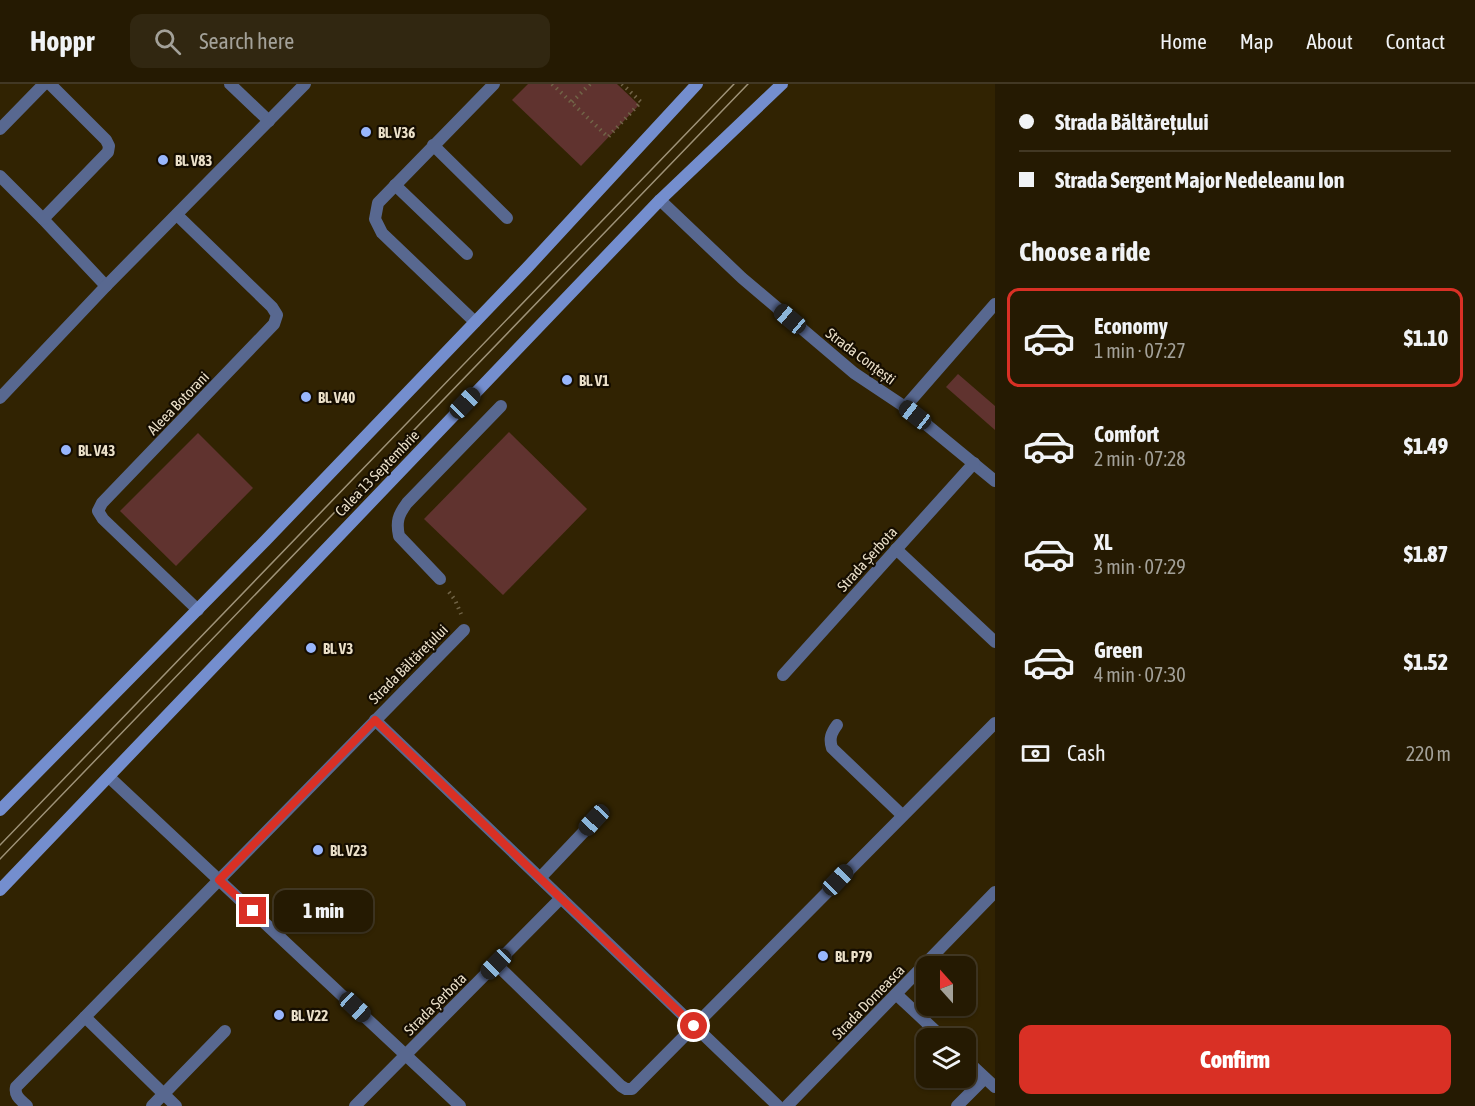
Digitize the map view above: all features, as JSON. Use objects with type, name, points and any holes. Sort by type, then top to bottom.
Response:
[{"type":"main road","points":[[0,810],[198,610],[526,269],[697,84]]},
{"type":"main road","name":"Calea 13 Septembrie","points":[[0,890],[660,200],[783,85]]},
{"type":"street","points":[[0,129],[44,84]]},
{"type":"street","points":[[44,219],[108,153],[109,146],[106,140],[50,84]]},
{"type":"street","points":[[230,84],[269,120]]},
{"type":"street","points":[[0,398],[106,286],[305,84]]},
{"type":"street","points":[[475,322],[382,233],[375,219],[378,203],[494,84]]},
{"type":"street","points":[[433,146],[507,218]]},
{"type":"street","points":[[0,176],[44,219],[106,286]]},
{"type":"street","points":[[395,185],[467,254]]},
{"type":"street","name":"Strada Conțești","points":[[660,200],[742,278],[854,373],[905,407],[995,481]]},
{"type":"street","name":"Aleea Botorani","points":[[177,215],[272,307],[277,315],[274,324],[102,503],[98,511],[103,519],[198,610]]},
{"type":"street","points":[[905,407],[995,303]]},
{"type":"street","points":[[440,579],[399,536],[397,526],[399,516],[407,504],[501,406]]},
{"type":"street","name":"Strada Șerbota","points":[[783,675],[974,463]]},
{"type":"street","points":[[896,549],[995,642]]},
{"type":"street","name":"Strada Băltărețului","points":[[27,1106],[16,1095],[16,1087],[464,630]]},
{"type":"street","name":"Strada Băltărețului","points":[[375,720],[778,1106]]},
{"type":"street","points":[[496,964],[626,1089],[632,1089],[995,723]]},
{"type":"street","points":[[837,725],[831,736],[832,748],[902,815]]},
{"type":"street","points":[[109,777],[460,1106]]},
{"type":"street","points":[[540,878],[594,820]]},
{"type":"street","name":"Strada Dorneasca","points":[[787,1106],[995,892]]},
{"type":"street","name":"Strada Șerbota","points":[[355,1106],[561,898]]},
{"type":"street","points":[[896,994],[932,1028]]},
{"type":"street","points":[[85,1017],[176,1106]]},
{"type":"street","points":[[152,1106],[225,1031]]},
{"type":"street","points":[[976,1069],[995,1087]]},
{"type":"street","points":[[957,1106],[985,1078]]},
{"type":"path","points":[[552,84],[608,137],[641,102],[622,84]]},
{"type":"path","points":[[572,102],[590,84]]},
{"type":"path","points":[[440,579],[455,600],[464,630]]},
{"type":"shaded area","points":[[528,84],[617,84],[639,105],[581,166],[512,100]]},
{"type":"shaded area","points":[[958,374],[995,406],[995,430],[946,387]]},
{"type":"shaded area","points":[[509,432],[587,509],[503,595],[424,519]]},
{"type":"shaded area","points":[[198,433],[253,488],[176,566],[120,511]]},
{"type":"tram line","points":[[0,845],[734,84]]},
{"type":"tram line","points":[[0,859],[748,84]]},
{"type":"place","name":"Bl. V36","points":[[366,132]]},
{"type":"place","name":"Bl. V83","points":[[163,160]]},
{"type":"place","name":"Bl. V1","points":[[567,380]]},
{"type":"place","name":"Bl. V40","points":[[306,397]]},
{"type":"place","name":"Bl. V43","points":[[66,450]]},
{"type":"place","name":"Bl. V3","points":[[311,648]]},
{"type":"place","name":"Bl. V23","points":[[318,850]]},
{"type":"place","name":"Bl. P79","points":[[823,956]]},
{"type":"place","name":"Bl. V22","points":[[279,1015]]},
{"type":"route","points":[[253,911],[219,880],[375,720],[694,1026]]}]
